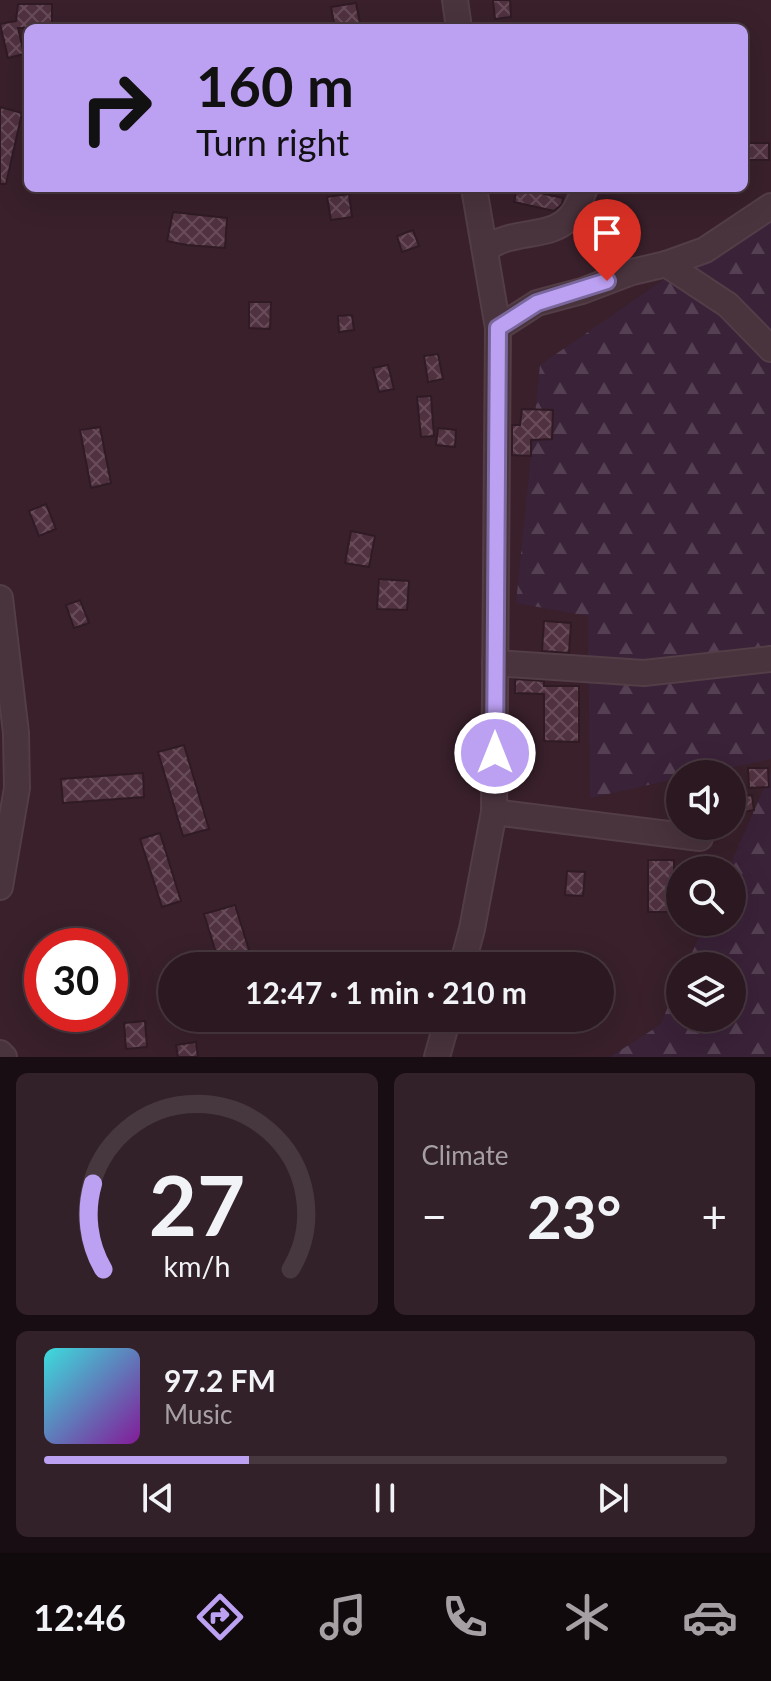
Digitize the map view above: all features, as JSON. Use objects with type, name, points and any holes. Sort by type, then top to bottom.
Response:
[{"type":"street","points":[[455,0],[458,24]]},
{"type":"street","points":[[466,952],[494,812],[498,328],[475,192]]},
{"type":"street","points":[[486,249],[504,237],[558,227],[572,216],[583,192]]},
{"type":"street","points":[[498,328],[537,303],[705,250],[771,206]]},
{"type":"street","points":[[666,264],[728,305],[771,349]]},
{"type":"street","points":[[0,598],[16,733],[17,788],[0,887]]},
{"type":"street","points":[[495,663],[644,673],[771,659]]},
{"type":"street","points":[[494,812],[666,834]]},
{"type":"street","points":[[437,1057],[444,1032]]},
{"type":"green space","points":[[771,206],[771,759],[746,764],[746,760],[666,760],[666,781],[590,798],[588,616],[516,603],[540,365]]},
{"type":"green space","points":[[771,772],[771,1057],[610,1057],[660,1025],[666,1012],[666,1032],[746,1032],[746,952],[692,952],[700,936],[746,936],[746,856],[734,856],[741,840],[746,840],[746,829]]},
{"type":"building","points":[[493,0],[510,0],[511,17],[495,19]]},
{"type":"building","points":[[356,3],[360,24],[334,24],[331,7]]},
{"type":"building","points":[[18,4],[52,4],[52,24],[24,24],[24,28],[18,28],[24,54],[8,58],[0,24],[16,21]]},
{"type":"building","points":[[0,107],[22,113],[6,184],[0,184]]},
{"type":"building","points":[[748,143],[769,143],[769,160],[748,160]]},
{"type":"building","points":[[516,192],[535,192],[563,198],[562,204],[554,211],[514,202]]},
{"type":"building","points":[[349,194],[352,217],[331,220],[327,197]]},
{"type":"building","points":[[173,212],[227,218],[225,248],[167,241]]},
{"type":"building","points":[[413,230],[419,246],[402,252],[397,236]]},
{"type":"building","points":[[249,302],[271,302],[270,329],[249,328]]},
{"type":"building","points":[[352,315],[354,330],[339,332],[338,316]]},
{"type":"building","points":[[438,354],[443,379],[428,382],[424,356]]},
{"type":"building","points":[[388,365],[394,389],[379,392],[373,368]]},
{"type":"building","points":[[431,396],[434,436],[421,437],[417,397]]},
{"type":"building","points":[[522,409],[553,410],[552,439],[531,440],[531,456],[512,455],[512,425],[520,425]]},
{"type":"building","points":[[100,427],[111,483],[91,488],[80,430]]},
{"type":"building","points":[[438,428],[456,430],[455,447],[436,445]]},
{"type":"building","points":[[46,504],[56,529],[39,536],[29,511]]},
{"type":"building","points":[[351,531],[375,536],[369,567],[345,563]]},
{"type":"building","points":[[379,579],[409,581],[407,610],[377,609]]},
{"type":"building","points":[[80,600],[89,623],[74,628],[66,605]]},
{"type":"building","points":[[544,621],[571,623],[569,653],[542,651]]},
{"type":"building","points":[[515,679],[544,681],[544,686],[579,686],[579,742],[544,741],[544,694],[515,693]]},
{"type":"building","points":[[184,745],[209,829],[183,836],[158,752]]},
{"type":"building","points":[[748,768],[768,768],[769,787],[749,788]]},
{"type":"building","points":[[143,773],[144,797],[63,803],[61,779]]},
{"type":"building","points":[[752,795],[754,810],[746,812],[746,796]]},
{"type":"building","points":[[160,833],[181,901],[162,907],[140,839]]},
{"type":"building","points":[[648,860],[666,860],[666,912],[648,912]]},
{"type":"building","points":[[567,871],[585,872],[583,896],[565,895]]},
{"type":"building","points":[[235,905],[250,952],[216,952],[204,914]]},
{"type":"building","points":[[145,1021],[147,1047],[126,1049],[125,1032],[128,1032],[128,1023]]},
{"type":"building","points":[[196,1042],[198,1057],[178,1057],[176,1045]]},
{"type":"route","points":[[495,753],[498,328],[537,303],[607,281]]}]
